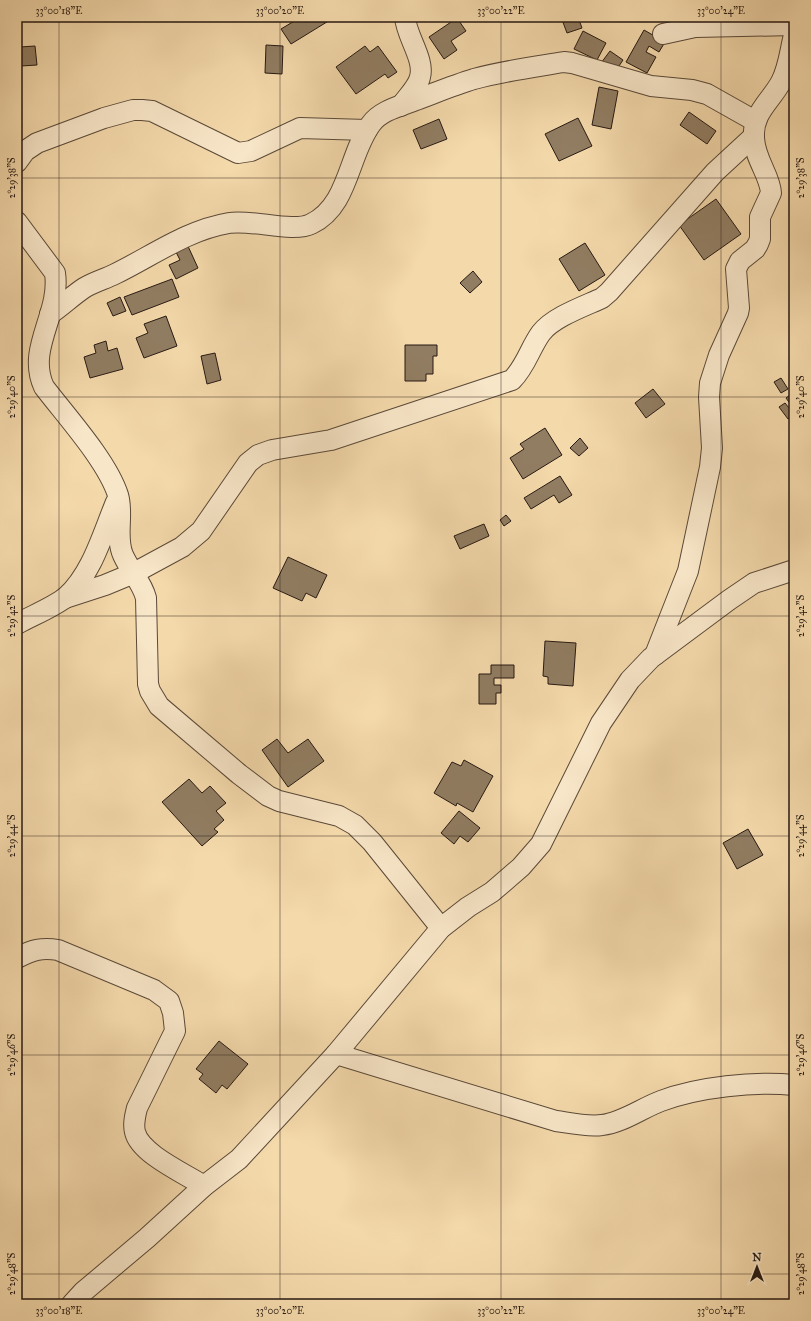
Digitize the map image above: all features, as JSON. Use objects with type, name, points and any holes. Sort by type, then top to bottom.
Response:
[{"type":"street","points":[[401,106],[418,84],[421,72],[406,25],[405,17]]},
{"type":"street","points":[[663,34],[695,27],[794,25]]},
{"type":"street","points":[[17,624],[65,598],[105,585],[134,573],[182,547],[201,531],[248,463],[258,455],[280,448],[331,440],[512,380],[522,369],[542,332],[552,323],[602,298],[609,292],[754,129],[760,112],[781,82],[794,35]]},
{"type":"street","points":[[50,314],[94,282],[114,275],[175,241],[207,229],[229,223],[242,222],[296,227],[309,226],[322,219],[330,211],[343,186],[367,130],[378,117],[401,106],[474,79],[564,62],[651,86],[692,90],[707,94],[754,129],[757,158],[771,192],[760,217],[760,239],[758,244],[755,249],[740,261],[736,269],[739,308],[738,313],[719,355],[710,383],[709,397],[712,448],[706,489],[688,571],[655,655]]},
{"type":"street","points":[[17,162],[25,151],[37,143],[133,110],[152,111],[238,153],[251,151],[300,128],[367,130]]},
{"type":"street","points":[[17,222],[55,273],[56,297],[38,356],[40,378],[44,387],[106,468],[118,496],[120,542],[123,555],[143,589],[146,598],[148,684],[150,692],[159,706],[239,774],[268,796],[279,801],[339,816],[355,825],[372,842],[441,928]]},
{"type":"street","points":[[65,598],[77,584],[90,562],[118,496]]},
{"type":"street","points":[[72,1304],[83,1292],[147,1238],[204,1186],[239,1159],[336,1054],[441,928],[468,907],[492,892],[521,867],[542,844],[601,723],[630,680],[655,655],[754,583],[794,570]]},
{"type":"street","points":[[17,958],[30,951],[44,948],[58,950],[154,990],[170,1001],[175,1031],[136,1108],[134,1121],[135,1133],[141,1145],[150,1153],[204,1186]]},
{"type":"street","points":[[336,1054],[556,1121],[579,1124],[602,1125],[616,1121],[661,1101],[688,1093],[753,1084],[771,1083],[794,1086]]},
{"type":"building","points":[[301,17],[335,17],[291,44],[281,29]]},
{"type":"building","points":[[561,17],[578,17],[582,28],[567,33]]},
{"type":"building","points":[[457,18],[466,31],[451,41],[457,50],[444,59],[429,37]]},
{"type":"building","points":[[644,30],[665,42],[659,52],[649,46],[646,52],[656,57],[647,73],[626,62]]},
{"type":"building","points":[[583,31],[606,43],[597,60],[574,49]]},
{"type":"building","points":[[266,45],[283,46],[282,74],[265,73]]},
{"type":"building","points":[[35,46],[37,65],[21,66],[20,47]]},
{"type":"building","points":[[365,46],[370,52],[378,46],[397,72],[388,78],[385,74],[356,94],[336,67]]},
{"type":"building","points":[[610,51],[623,60],[615,72],[601,63]]},
{"type":"building","points":[[599,87],[618,91],[611,129],[592,125]]},
{"type":"building","points":[[689,112],[716,131],[707,144],[680,125]]},
{"type":"building","points":[[578,118],[592,146],[559,161],[545,134]]},
{"type":"building","points":[[439,119],[447,139],[421,149],[413,130]]},
{"type":"building","points":[[716,199],[741,234],[704,260],[679,225]]},
{"type":"building","points":[[585,243],[605,275],[579,291],[559,259]]},
{"type":"building","points":[[187,244],[198,268],[176,279],[169,265],[180,260],[175,250]]},
{"type":"building","points":[[473,271],[482,282],[470,293],[460,283]]},
{"type":"building","points":[[172,279],[179,297],[132,315],[124,297]]},
{"type":"building","points":[[120,297],[126,311],[113,316],[107,303]]},
{"type":"building","points":[[166,316],[177,346],[144,358],[136,338],[148,333],[144,324]]},
{"type":"building","points":[[106,341],[108,351],[117,348],[123,369],[90,378],[84,357],[96,353],[94,345]]},
{"type":"building","points":[[405,345],[437,345],[437,356],[433,356],[433,374],[426,374],[426,381],[405,381]]},
{"type":"building","points":[[215,353],[221,380],[207,384],[201,356]]},
{"type":"building","points":[[781,378],[788,389],[781,393],[774,382]]},
{"type":"building","points":[[653,389],[665,404],[646,418],[635,403]]},
{"type":"building","points":[[790,395],[794,400],[794,409],[786,398]]},
{"type":"building","points":[[785,403],[794,414],[788,419],[779,407]]},
{"type":"building","points":[[545,428],[562,455],[523,479],[510,458],[524,449],[520,444]]},
{"type":"building","points":[[580,438],[588,448],[579,456],[570,448]]},
{"type":"building","points":[[560,476],[572,495],[559,503],[554,495],[531,509],[524,498]]},
{"type":"building","points":[[506,515],[511,521],[504,526],[500,520]]},
{"type":"building","points":[[484,524],[489,536],[460,549],[454,536]]},
{"type":"building","points":[[288,557],[327,575],[316,598],[306,593],[302,601],[273,588]]},
{"type":"building","points":[[545,641],[576,643],[573,686],[548,684],[548,677],[543,676]]},
{"type":"building","points":[[491,665],[514,665],[514,678],[494,678],[494,685],[501,685],[501,693],[496,693],[496,704],[479,704],[479,674],[491,674]]},
{"type":"building","points":[[277,739],[288,753],[308,739],[324,761],[288,787],[262,750]]},
{"type":"building","points":[[464,760],[493,776],[473,812],[457,803],[456,806],[434,793],[452,762],[461,766]]},
{"type":"building","points":[[189,779],[202,793],[210,786],[226,803],[216,811],[224,820],[214,829],[218,832],[202,846],[162,802]]},
{"type":"building","points":[[459,811],[480,828],[468,842],[460,836],[454,844],[441,833]]},
{"type":"building","points":[[748,829],[763,855],[737,869],[723,843]]},
{"type":"building","points":[[219,1041],[248,1064],[227,1089],[222,1085],[216,1093],[199,1079],[203,1074],[196,1069]]}]
